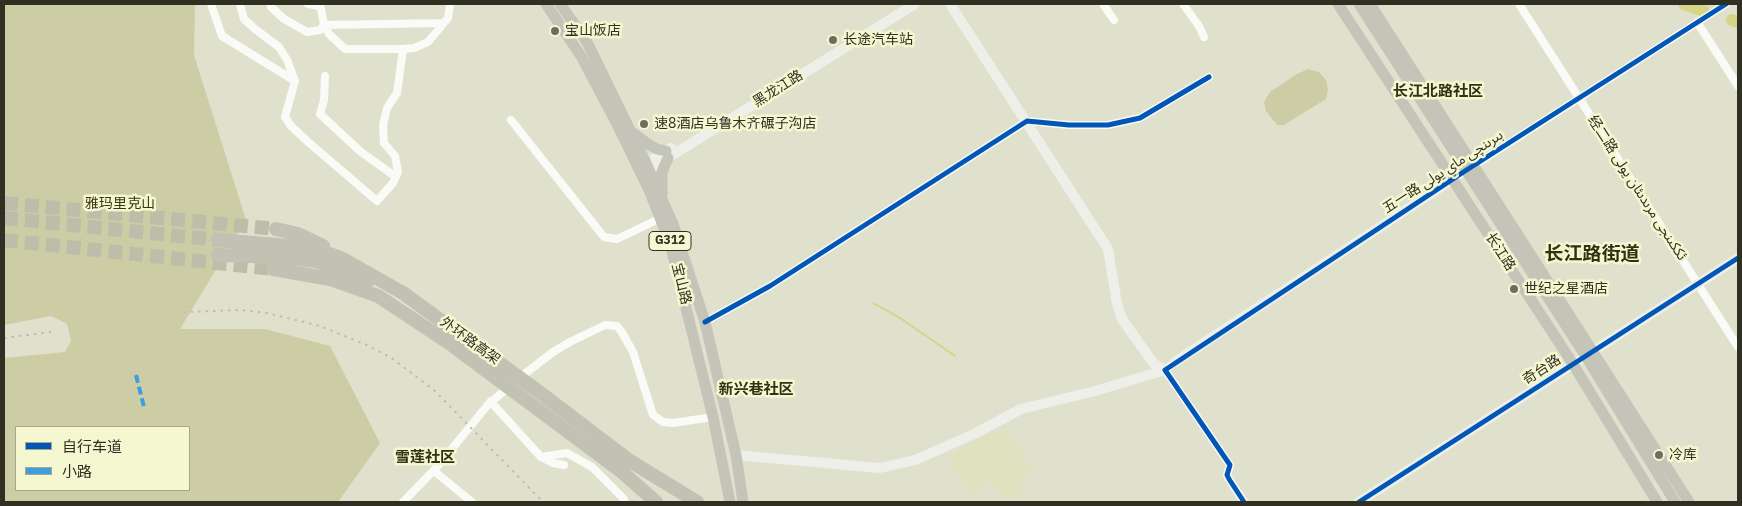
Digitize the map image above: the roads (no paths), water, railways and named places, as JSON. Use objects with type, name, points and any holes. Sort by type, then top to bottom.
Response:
[{"type":"highway","points":[[276,229],[298,234],[346,258],[386,284],[678,502]]},
{"type":"highway","name":"外环路高架","points":[[218,240],[314,248],[343,258],[402,292],[540,392],[630,461],[697,502]]},
{"type":"highway","name":"外环路高架","points":[[218,255],[284,257],[315,261],[370,283],[399,301],[539,400],[630,469],[683,502]]},
{"type":"highway","points":[[273,268],[330,279],[378,296],[449,343],[622,472],[656,502]]},
{"type":"main road","name":"宝山路","points":[[546,4],[581,56],[644,169],[662,196],[705,322],[736,455],[743,502]]},
{"type":"main road","name":"宝山路","points":[[560,4],[587,42],[630,132],[661,218],[674,257],[713,417],[730,502]]},
{"type":"main road","name":"长江路","points":[[1338,4],[1572,364],[1658,502]]},
{"type":"main road","name":"长江路","points":[[1359,4],[1469,168],[1588,353],[1675,502]]},
{"type":"main road","points":[[1370,4],[1469,168]]},
{"type":"main road","points":[[630,132],[667,154],[662,172],[662,196]]},
{"type":"main road","points":[[1588,353],[1689,502]]},
{"type":"street","points":[[211,4],[222,36],[295,81]]},
{"type":"street","points":[[240,4],[244,19],[254,29],[279,46],[287,60],[295,81],[284,117],[291,126],[332,164],[377,201],[393,183],[398,172],[395,156],[384,143],[383,125],[387,108],[397,93],[403,49]]},
{"type":"street","points":[[270,4],[270,7],[284,19],[307,32],[320,30],[324,25]]},
{"type":"street","points":[[308,4],[320,5],[324,25],[329,34],[345,48],[403,49],[414,48],[428,42],[448,18],[450,4]]},
{"type":"street","name":"黑龙江路","points":[[644,169],[903,4]]},
{"type":"street","name":"黑龙江路","points":[[667,154],[915,4]]},
{"type":"street","points":[[950,4],[1108,248],[1116,304],[1122,319],[1154,364],[1165,370],[1230,465],[1224,475],[1244,502]]},
{"type":"street","points":[[1103,4],[1114,20]]},
{"type":"street","points":[[1183,4],[1204,37]]},
{"type":"street","name":"经二路 ئككىنجى مرىدىئان يولى","points":[[1519,4],[1738,347]]},
{"type":"street","name":"五一路 بىرىنچى ماي يولى","points":[[1175,362],[1578,97],[1726,4]]},
{"type":"street","points":[[1697,22],[1738,86]]},
{"type":"street","points":[[324,25],[443,23]]},
{"type":"street","points":[[325,76],[324,100],[320,114],[361,152],[396,177]]},
{"type":"street","points":[[705,322],[770,286],[1026,121],[1069,125],[1108,125],[1140,118],[1209,77]]},
{"type":"street","points":[[511,120],[604,237],[617,239],[661,218]]},
{"type":"street","name":"奇台路","points":[[1358,502],[1738,258]]},
{"type":"street","points":[[403,502],[434,471],[491,401],[553,352],[605,325],[617,326],[633,352],[653,415],[663,422],[673,423],[713,417]]},
{"type":"street","points":[[736,455],[880,468],[915,460],[974,434],[1021,409],[1095,392],[1165,370],[1175,362]]},
{"type":"street","points":[[491,401],[496,409],[541,457],[553,463],[564,465]]},
{"type":"street","points":[[541,457],[567,454],[592,467],[624,499]]},
{"type":"street","points":[[434,471],[472,502]]},
{"type":"waterway","points":[[1684,4],[1704,11]]},
{"type":"waterway","points":[[1732,20],[1738,22]]},
{"type":"waterway","points":[[873,303],[900,318],[955,356]]},
{"type":"tunnel","points":[[4,203],[276,229]]},
{"type":"tunnel","points":[[4,218],[218,240]]},
{"type":"tunnel","points":[[4,240],[273,269]]},
{"type":"railway","points":[[183,312],[241,310],[267,313],[320,326],[369,346],[393,359],[435,391],[543,502]]},
{"type":"railway","points":[[4,338],[51,332]]},
{"type":"place","name":"宝山饭店","points":[[555,31]]},
{"type":"place","name":"长途汽车站","points":[[833,40]]},
{"type":"place","name":"速8酒店乌鲁木齐碾子沟店","points":[[644,124]]},
{"type":"place","name":"世纪之星酒店","points":[[1514,289]]},
{"type":"place","name":"冷库","points":[[1659,455]]},
{"type":"district","name":"长江北路社区","points":[[1438,92]]},
{"type":"district","name":"长江路街道","points":[[1592,255]]},
{"type":"district","name":"新兴巷社区","points":[[756,390]]},
{"type":"district","name":"雪莲社区","points":[[425,458]]},
{"type":"park label","name":"雅玛里克山","points":[[120,204]]}]
